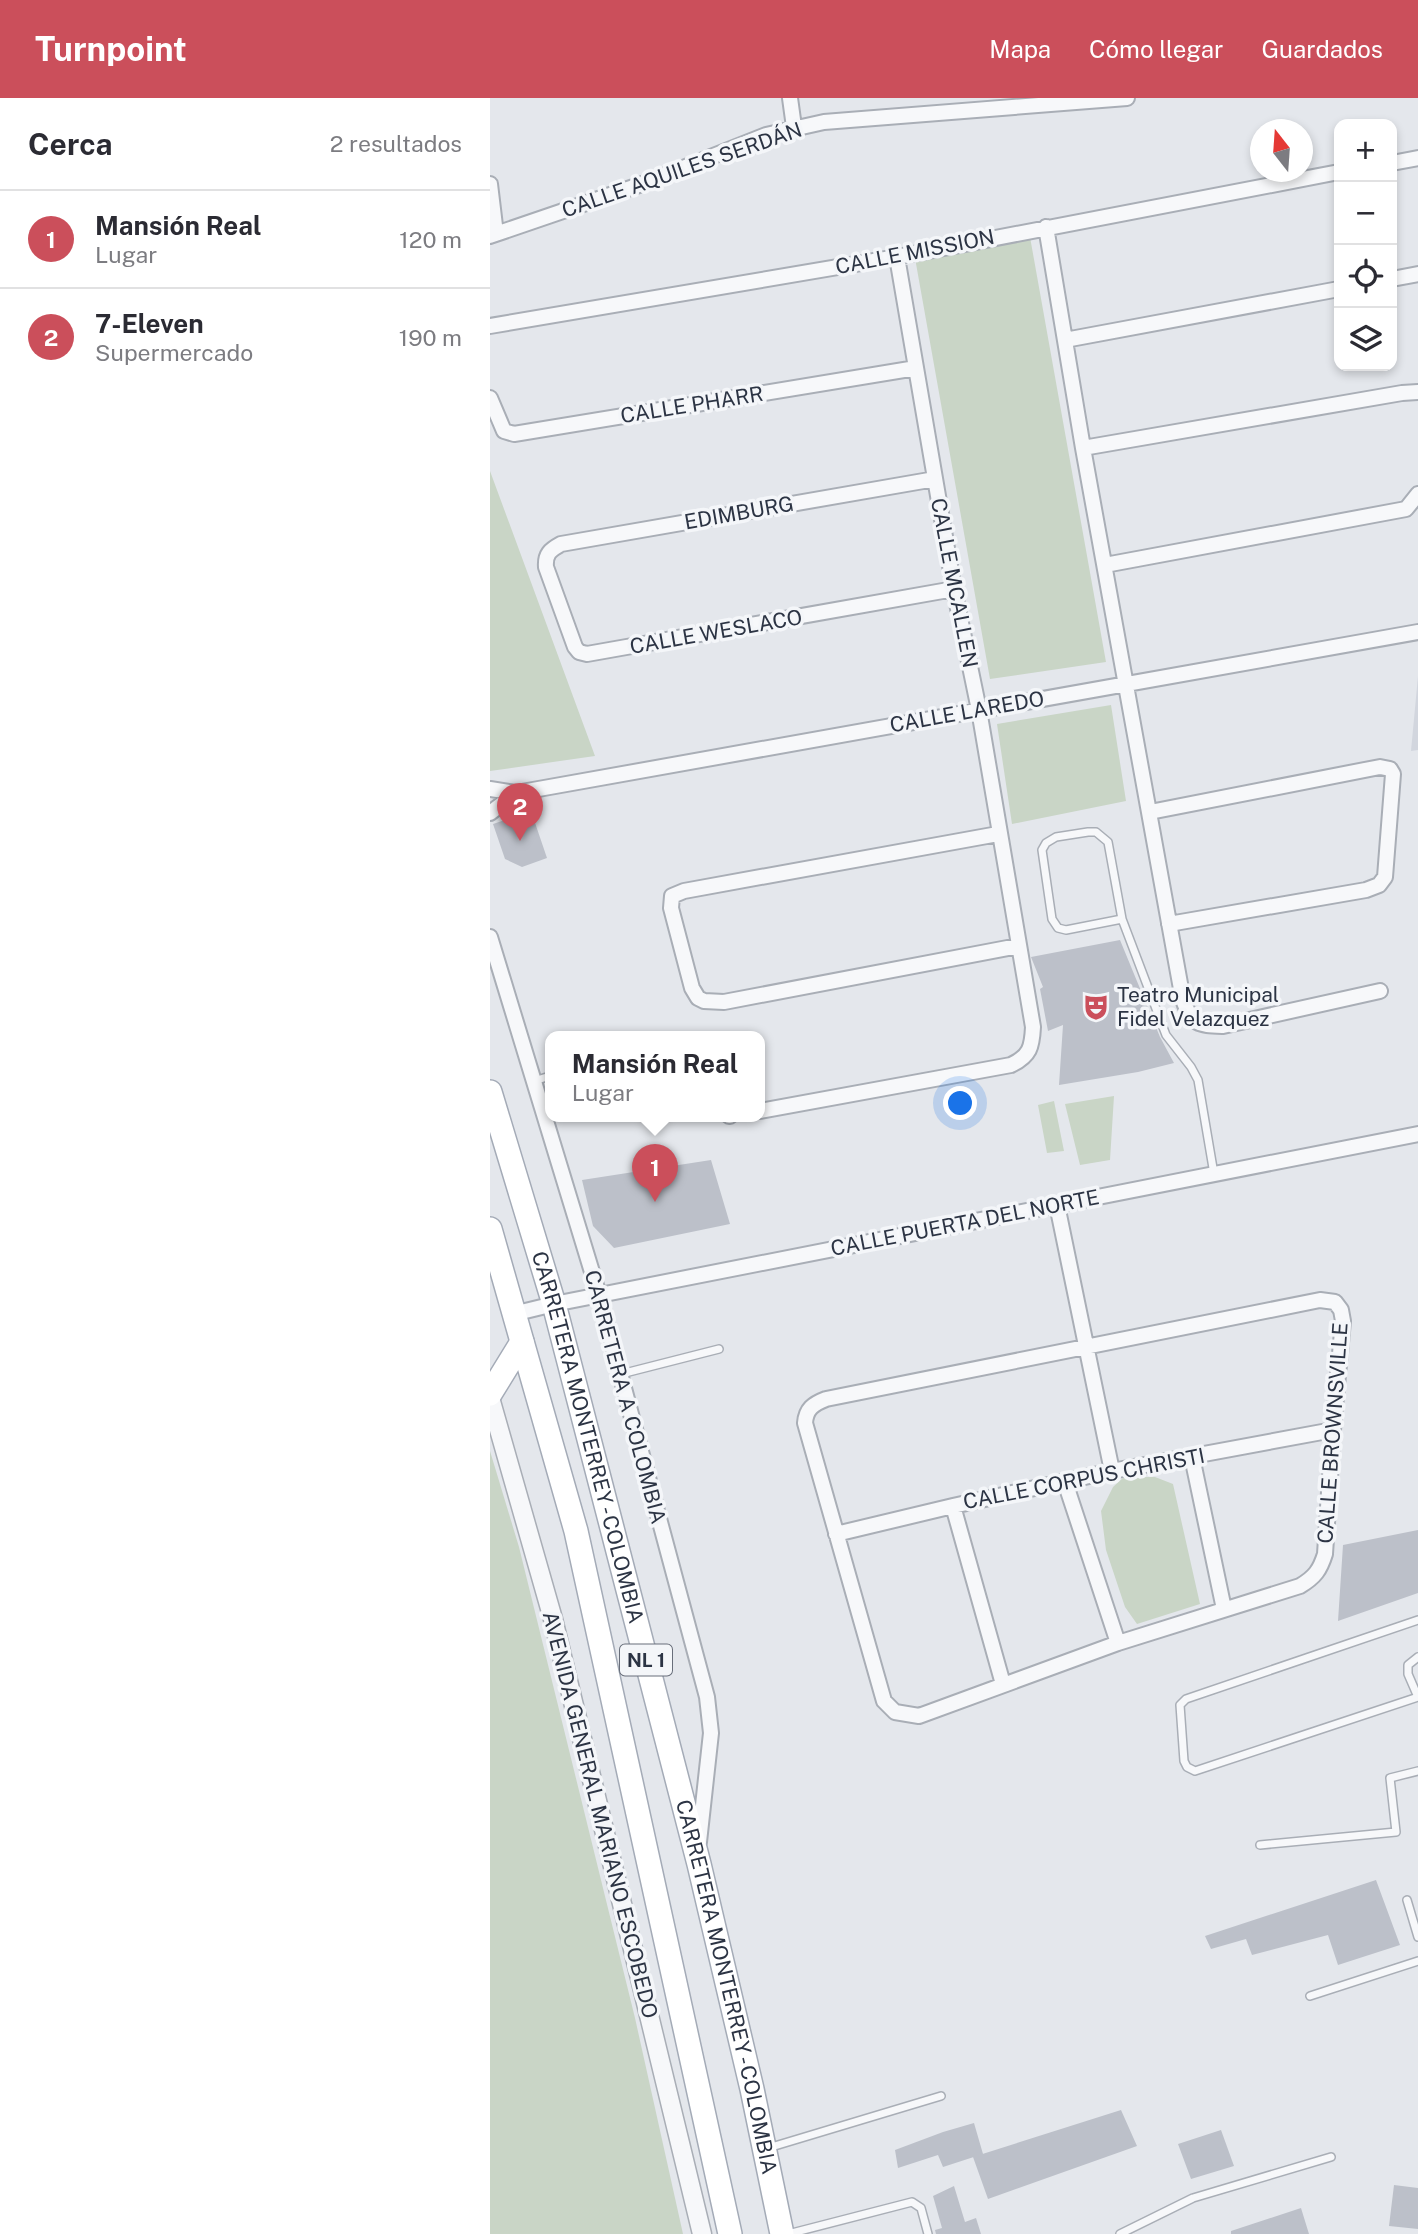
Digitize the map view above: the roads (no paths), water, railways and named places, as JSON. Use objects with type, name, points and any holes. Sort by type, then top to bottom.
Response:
[{"type":"main road","name":"CARRETERA MONTERREY - COLOMBIA","points":[[490,1092],[554,1304],[699,1864],[782,2234]]},
{"type":"main road","name":"CARRETERA MONTERREY - COLOMBIA","points":[[490,1228],[576,1531],[730,2234]]},
{"type":"main road","points":[[490,1396],[522,1342]]},
{"type":"street","points":[[790,98],[794,127]]},
{"type":"street","name":"CALLE AQUILES SERDÁN","points":[[493,235],[645,183],[766,135],[794,127],[824,122],[1127,98]]},
{"type":"street","points":[[1397,162],[1418,158]]},
{"type":"street","name":"CALLE MISSION","points":[[490,326],[897,257],[1334,173]]},
{"type":"street","points":[[490,184],[493,235]]},
{"type":"street","points":[[1046,227],[1182,1000],[1189,1016],[1195,1022],[1223,1026],[1380,991]]},
{"type":"street","name":"CALLE MCALLEN","points":[[765,1110],[1011,1065],[1021,1060],[1032,1048],[1033,1027],[979,710],[954,589],[897,257]]},
{"type":"street","points":[[1397,278],[1418,274]]},
{"type":"street","points":[[1065,340],[1334,290]]},
{"type":"street","name":"CALLE PHARR","points":[[490,398],[504,431],[514,434],[915,368]]},
{"type":"street","points":[[1083,448],[1418,392]]},
{"type":"street","name":"EDIMBURG","points":[[546,556],[561,544],[935,479]]},
{"type":"street","points":[[1105,565],[1406,509],[1418,494]]},
{"type":"street","name":"CALLE WESLACO","points":[[546,556],[546,567],[575,647],[579,652],[587,654],[954,589]]},
{"type":"street","name":"CALLE LAREDO","points":[[490,789],[516,793],[1418,632]]},
{"type":"street","points":[[1150,812],[1380,767],[1390,769],[1393,778],[1385,877],[1379,885],[1366,890],[1169,924]]},
{"type":"street","name":"CALLE LAREDO","points":[[490,813],[516,793]]},
{"type":"street","points":[[998,834],[684,891],[672,896],[671,908],[687,975],[698,998],[704,1001],[724,1002],[1018,946]]},
{"type":"street","name":"CARRETERA A COLOMBIA","points":[[490,937],[545,1120]]},
{"type":"street","name":"CARRETERA A COLOMBIA","points":[[546,1122],[599,1295],[707,1696],[711,1733],[699,1827],[699,1864]]},
{"type":"street","name":"CALLE PUERTA DEL NORTE","points":[[513,1314],[1418,1134]]},
{"type":"street","points":[[1057,1205],[1112,1471]]},
{"type":"street","name":"CALLE BROWNSVILLE","points":[[1320,1300],[1335,1302],[1341,1310],[1343,1321],[1333,1430],[1325,1554],[1321,1569],[1300,1586],[1118,1643],[919,1716],[895,1712],[884,1701],[805,1423],[806,1415],[815,1403],[826,1399],[1320,1300]]},
{"type":"street","name":"AVENIDA GENERAL MARIANO ESCOBEDO","points":[[490,1396],[553,1619],[702,2234]]},
{"type":"street","name":"CALLE CORPUS CHRISTI","points":[[836,1534],[1112,1471],[1333,1430]]},
{"type":"street","points":[[1192,1457],[1224,1609]]},
{"type":"street","points":[[1065,1482],[1118,1643]]},
{"type":"street","points":[[953,1506],[1003,1684]]},
{"type":"lane","points":[[1122,919],[1066,930],[1058,928],[1052,919],[1042,850],[1046,843],[1056,837],[1088,832],[1096,832],[1108,842],[1122,919],[1166,1035],[1198,1080],[1214,1174]]},
{"type":"lane","points":[[533,1081],[545,1077]]},
{"type":"lane","points":[[620,1374],[719,1349]]},
{"type":"lane","points":[[1418,1620],[1186,1699],[1180,1705],[1184,1761],[1187,1767],[1195,1771],[1418,1697],[1408,1674],[1408,1665],[1418,1657]]},
{"type":"lane","points":[[1260,1845],[1396,1832],[1390,1778],[1418,1770]]},
{"type":"lane","points":[[1407,1900],[1418,1937]]},
{"type":"lane","points":[[1310,1996],[1418,1961]]},
{"type":"lane","points":[[764,2149],[941,2096]]},
{"type":"lane","points":[[1121,2234],[1193,2198],[1331,2157]]},
{"type":"lane","points":[[788,2234],[912,2202],[921,2208],[928,2234]]},
{"type":"place","name":"7-Eleven","points":[[520,841]]},
{"type":"place","name":"Teatro Municipal Fidel Velazquez","points":[[1096,1007]]},
{"type":"place","name":"Mansión Real","points":[[655,1202]]}]
